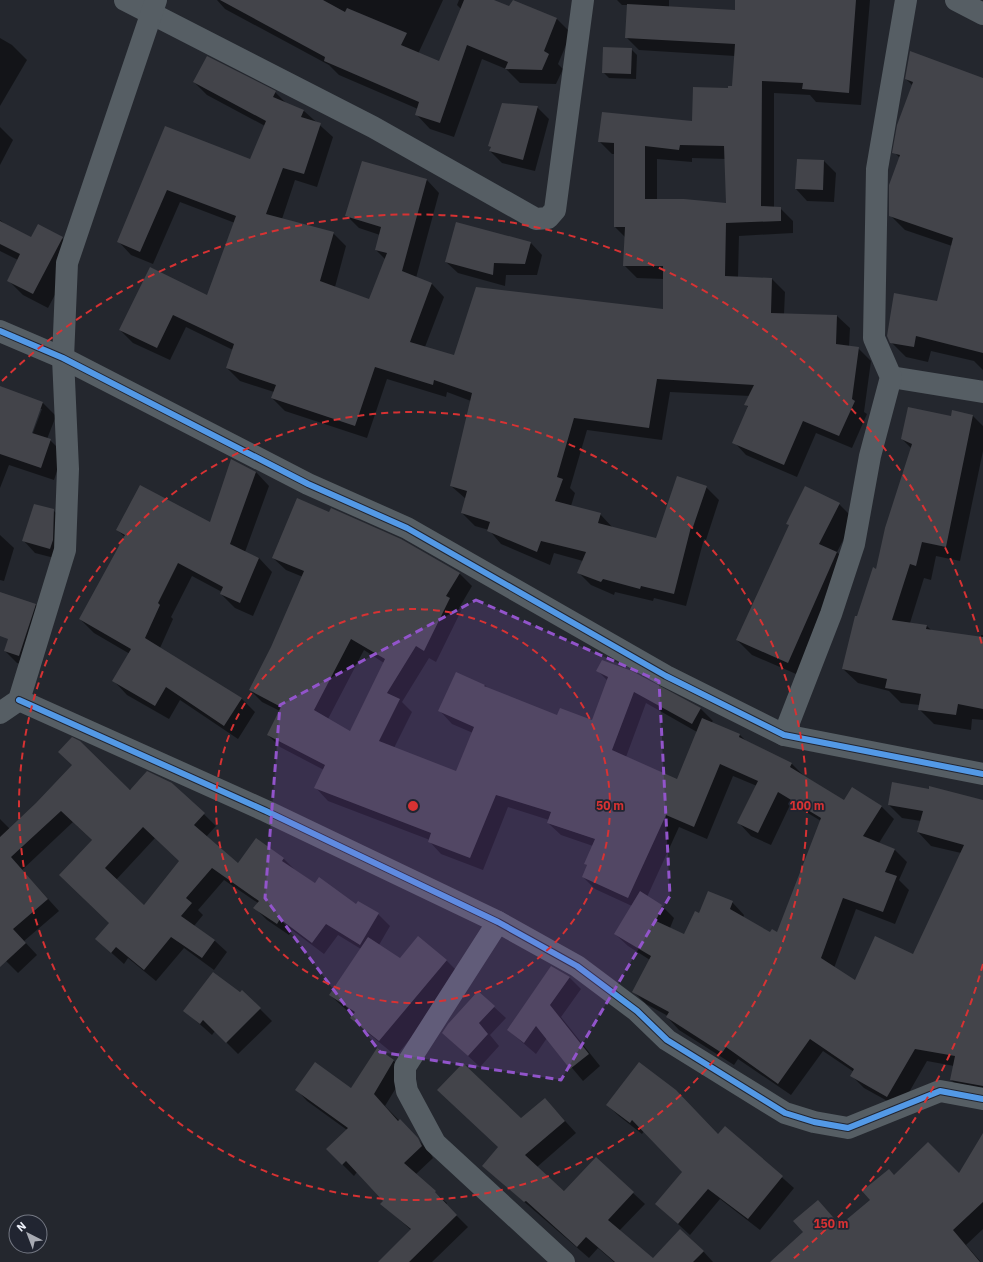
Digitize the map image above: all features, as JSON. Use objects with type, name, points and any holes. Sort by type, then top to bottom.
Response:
[{"type":"street","points":[[125,0],[153,7],[373,127],[536,219],[548,218],[555,210],[584,0]]},
{"type":"street","points":[[784,735],[831,614],[854,544],[870,456],[891,377],[874,338],[878,169],[906,0]]},
{"type":"street","points":[[956,0],[983,14]]},
{"type":"street","points":[[0,713],[19,700],[65,550],[68,469],[63,358],[67,263],[153,7]]},
{"type":"street","points":[[0,331],[63,358],[308,484],[407,528],[666,676],[784,735],[983,774]]},
{"type":"street","points":[[891,377],[983,392]]},
{"type":"street","points":[[19,700],[266,811],[498,922],[577,966],[637,1011],[667,1040],[784,1113],[814,1122],[848,1128],[940,1091],[983,1099]]},
{"type":"street","points":[[498,922],[405,1067],[407,1091],[435,1143],[564,1262]]},
{"type":"highlighted area","points":[[476,600],[659,681],[670,896],[561,1080],[380,1052],[265,898],[280,705]]},
{"type":"building","points":[[220,0],[323,0],[345,12],[347,8],[407,33],[401,45],[439,61],[464,0],[494,0],[509,6],[513,0],[557,18],[544,51],[549,54],[542,70],[505,69],[508,62],[467,45],[440,123],[415,115],[419,102],[324,61],[325,57]]},
{"type":"building","points":[[735,0],[856,0],[849,93],[802,89],[803,83],[762,81],[761,206],[781,207],[781,221],[726,223],[725,276],[772,278],[771,313],[837,315],[836,344],[859,347],[852,399],[855,401],[839,436],[803,421],[784,465],[732,443],[748,406],[744,405],[754,385],[657,379],[649,428],[574,418],[557,477],[563,479],[555,501],[601,513],[598,523],[656,538],[677,476],[707,486],[693,527],[691,527],[674,594],[641,586],[640,589],[603,579],[601,582],[577,573],[586,552],[541,541],[537,552],[487,531],[490,522],[461,513],[467,491],[450,486],[472,393],[434,380],[433,385],[375,367],[355,426],[271,398],[276,385],[226,368],[234,344],[173,315],[157,348],[119,330],[150,267],[207,295],[236,216],[167,190],[140,252],[117,242],[165,126],[250,159],[266,121],[193,82],[207,56],[276,91],[273,97],[304,110],[301,117],[321,123],[304,174],[283,168],[266,214],[334,232],[320,281],[369,299],[387,253],[375,250],[381,227],[345,216],[362,161],[427,179],[402,271],[432,283],[410,342],[454,355],[476,287],[663,309],[663,266],[623,266],[625,227],[614,227],[614,143],[598,142],[602,112],[692,121],[693,87],[728,88],[728,86],[732,86],[735,44],[625,38],[627,4],[735,10]],"holes":[[[680,145],[724,146],[726,203],[684,199],[645,199],[645,146],[679,150]]]},
{"type":"building","points":[[603,47],[632,48],[631,74],[602,73]]},
{"type":"building","points":[[910,51],[983,78],[983,353],[916,336],[914,347],[890,343],[887,336],[894,293],[937,301],[953,238],[889,216],[889,185],[900,155],[892,153],[897,125],[913,82],[905,79]]},
{"type":"building","points":[[502,103],[538,106],[523,160],[489,151],[491,147],[488,146]]},
{"type":"building","points":[[797,159],[824,160],[823,190],[795,189]]},
{"type":"building","points":[[0,221],[31,237],[38,224],[63,237],[33,294],[7,281],[20,254],[0,244]]},
{"type":"building","points":[[456,222],[531,242],[525,264],[494,263],[493,275],[445,262]]},
{"type":"building","points":[[0,386],[43,402],[32,433],[51,439],[41,468],[0,454]]},
{"type":"building","points":[[908,407],[951,416],[952,410],[973,415],[946,547],[922,542],[916,566],[910,564],[892,620],[927,625],[926,629],[983,637],[983,709],[958,704],[956,715],[918,710],[921,694],[885,688],[887,679],[842,669],[855,616],[857,616],[873,567],[876,569],[885,528],[912,444],[901,439]]},
{"type":"building","points":[[231,459],[256,472],[230,544],[259,558],[240,603],[220,594],[223,587],[178,563],[158,603],[160,605],[145,638],[242,698],[224,726],[166,687],[155,706],[112,681],[131,649],[79,619],[125,535],[116,530],[140,485],[210,522]]},
{"type":"building","points":[[805,486],[840,503],[819,544],[837,552],[788,663],[736,640],[789,525],[786,524]]},
{"type":"building","points":[[297,498],[329,512],[331,508],[401,539],[460,573],[446,596],[450,598],[424,651],[416,646],[387,693],[400,699],[379,741],[456,771],[474,727],[438,711],[456,672],[485,685],[484,686],[557,715],[560,708],[592,720],[608,677],[596,671],[602,660],[632,671],[701,708],[692,724],[634,692],[612,750],[677,779],[702,718],[740,734],[739,737],[792,763],[790,767],[844,800],[852,787],[882,806],[863,836],[895,849],[885,872],[897,876],[883,912],[843,898],[821,958],[855,980],[875,936],[913,954],[964,845],[917,832],[923,811],[888,805],[892,782],[929,789],[929,786],[983,800],[983,1086],[950,1080],[955,1056],[915,1049],[887,1097],[850,1076],[854,1069],[810,1039],[778,1084],[726,1047],[722,1053],[666,1017],[669,1012],[632,992],[651,956],[614,934],[640,891],[662,905],[656,921],[684,934],[695,911],[699,913],[708,891],[733,901],[730,909],[770,932],[772,929],[777,932],[821,818],[778,792],[758,833],[737,823],[758,781],[720,764],[694,827],[666,815],[628,898],[582,877],[587,865],[584,864],[595,839],[547,823],[551,812],[496,795],[470,858],[428,842],[431,833],[314,788],[325,765],[267,735],[281,707],[249,690],[271,647],[304,571],[272,558]],"holes":[[[351,639],[385,659],[350,731],[314,710]]]},
{"type":"building","points":[[34,504],[54,509],[53,540],[50,549],[22,541]]},
{"type":"building","points":[[0,592],[36,604],[19,656],[4,651],[8,639],[0,636]]},
{"type":"building","points":[[72,737],[80,741],[130,790],[147,771],[172,783],[205,813],[194,825],[238,863],[256,838],[284,858],[282,861],[315,883],[319,877],[356,904],[358,901],[379,913],[360,945],[326,924],[312,943],[280,919],[277,924],[253,908],[259,901],[212,868],[186,898],[192,903],[181,916],[215,940],[202,958],[171,937],[144,970],[116,947],[111,953],[95,939],[109,923],[59,875],[92,840],[61,811],[11,857],[48,899],[13,929],[26,943],[0,967],[0,837],[36,803],[72,765],[58,752]],"holes":[[[143,827],[179,861],[144,905],[105,868]]]},
{"type":"building","points":[[418,936],[447,960],[379,1041],[350,1018],[355,1012],[329,995],[368,937],[400,958]]},
{"type":"building","points":[[551,966],[570,977],[550,1005],[589,1054],[570,1069],[536,1026],[524,1043],[507,1030]]},
{"type":"building","points":[[213,972],[240,992],[242,990],[261,1008],[226,1043],[203,1020],[200,1024],[183,1011]]},
{"type":"building","points":[[478,991],[495,1006],[479,1023],[488,1034],[468,1056],[442,1033],[448,1024]]},
{"type":"building","points":[[377,1048],[394,1060],[374,1094],[398,1121],[400,1119],[418,1138],[422,1146],[404,1163],[436,1191],[435,1192],[457,1215],[409,1262],[378,1262],[411,1229],[380,1204],[383,1201],[346,1161],[342,1165],[326,1149],[348,1128],[295,1090],[315,1062],[351,1088]]},
{"type":"building","points":[[639,1062],[676,1090],[718,1134],[725,1126],[783,1176],[748,1219],[708,1189],[678,1224],[655,1204],[682,1172],[632,1120],[630,1123],[606,1105]]},
{"type":"building","points":[[463,1063],[521,1118],[545,1098],[565,1121],[525,1155],[564,1191],[596,1157],[634,1192],[608,1220],[653,1258],[680,1229],[704,1251],[693,1262],[615,1262],[586,1237],[577,1247],[526,1201],[524,1202],[482,1166],[498,1147],[437,1090]]},
{"type":"building","points":[[983,1133],[983,1202],[953,1230],[980,1262],[770,1262],[803,1232],[793,1221],[818,1200],[840,1225],[870,1200],[862,1191],[889,1169],[894,1175],[928,1142],[959,1173]]},
{"type":"cycle path","points":[[0,331],[63,358],[308,484],[407,528],[666,676],[784,735],[983,774]]},
{"type":"cycle path","points":[[19,700],[266,811],[498,922],[577,966],[637,1011],[667,1040],[785,1113],[814,1122],[848,1128],[940,1091],[983,1099]]}]
